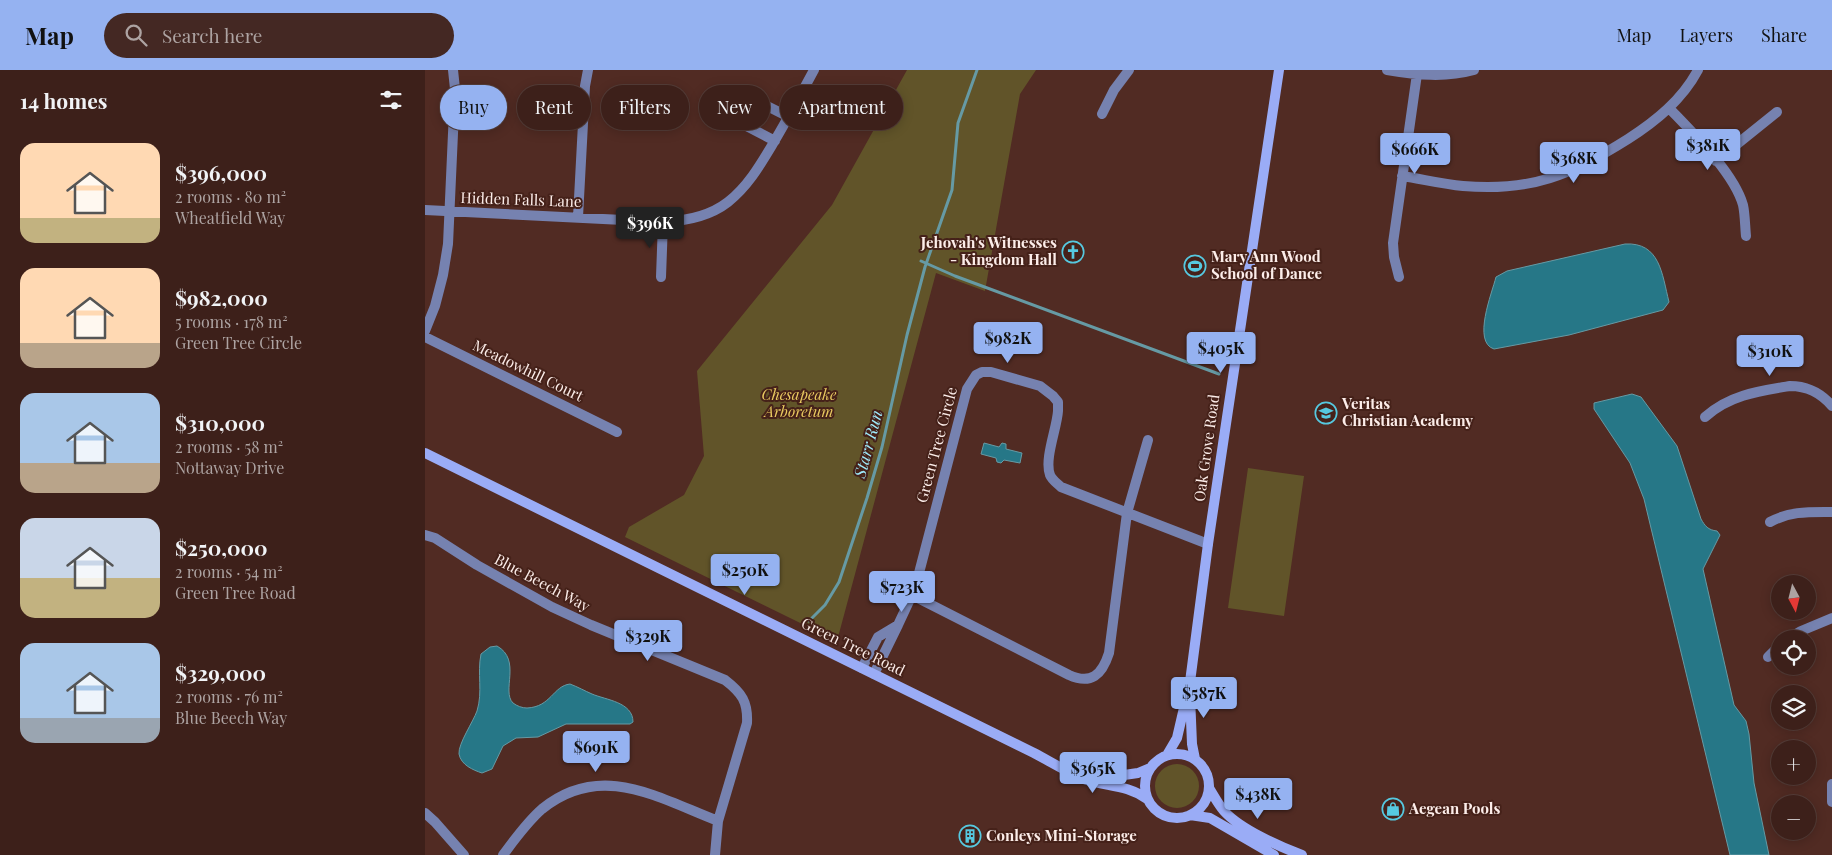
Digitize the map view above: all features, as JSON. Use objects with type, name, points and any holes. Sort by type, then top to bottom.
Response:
[{"type":"street","points":[[425,331],[435,306],[443,276],[448,244],[455,89],[453,70]]},
{"type":"street","points":[[578,217],[587,70]]},
{"type":"street","name":"Hidden Falls Lane","points":[[806,85],[814,70]]},
{"type":"street","points":[[1101,114],[1114,90],[1129,70]]},
{"type":"street","name":"Oak Grove Road","points":[[1167,755],[1177,738],[1190,682],[1208,544],[1279,70]]},
{"type":"street","points":[[1387,70],[1417,74],[1451,75],[1474,70]]},
{"type":"street","points":[[1402,176],[1461,186],[1482,187],[1508,186],[1547,180],[1579,168],[1650,124],[1680,96],[1698,70]]},
{"type":"street","points":[[1399,277],[1393,243],[1417,74]]},
{"type":"street","points":[[775,141],[737,121],[732,113],[735,102],[747,96],[780,112]]},
{"type":"street","points":[[1669,108],[1701,141],[1738,194],[1743,206],[1746,236]]},
{"type":"street","points":[[1716,161],[1777,112]]},
{"type":"street","name":"Hidden Falls Lane","points":[[425,210],[663,222],[686,221],[708,214],[728,202],[744,187],[781,130]]},
{"type":"street","points":[[661,277],[663,222]]},
{"type":"street","name":"Meadowhill Court","points":[[425,337],[617,432]]},
{"type":"street","name":"Green Tree Circle","points":[[874,674],[912,595],[967,389],[971,380],[983,372],[991,372],[1040,386],[1058,402],[1049,465],[1050,475],[1061,487],[1208,544]]},
{"type":"street","points":[[1705,417],[1724,403],[1736,398],[1790,386],[1799,386],[1816,392],[1832,406]]},
{"type":"street","points":[[912,595],[1069,675],[1085,680],[1093,677],[1105,664],[1109,653],[1127,513],[1148,440]]},
{"type":"street","name":"Green Tree Road","points":[[425,453],[1085,779],[1134,790],[1147,799]]},
{"type":"street","points":[[1770,522],[1797,512],[1832,512]]},
{"type":"street","name":"Blue Beech Way","points":[[425,535],[435,538],[477,565],[551,607],[725,680],[735,688],[743,698],[748,710],[747,723],[717,821],[715,855]]},
{"type":"street","points":[[1803,630],[1832,618]]},
{"type":"street","points":[[862,668],[878,637],[898,625]]},
{"type":"street","points":[[1768,657],[1771,654]]},
{"type":"street","name":"Oak Grove Road","points":[[1190,682],[1192,744],[1195,759]]},
{"type":"street","points":[[1182,754],[1195,759],[1207,774],[1209,788],[1203,805],[1190,815],[1179,818],[1163,815],[1147,799],[1145,782],[1150,768],[1157,760],[1167,755],[1182,754]]},
{"type":"street","name":"Green Tree Road","points":[[1052,762],[1079,769],[1124,775],[1139,773],[1150,768]]},
{"type":"street","points":[[503,855],[524,827],[541,810],[558,798],[587,786],[610,784],[631,787],[717,821]]},
{"type":"street","points":[[1832,784],[1832,802]]},
{"type":"street","points":[[1209,788],[1225,812],[1235,821],[1278,845],[1302,855]]},
{"type":"street","points":[[425,813],[465,855]]},
{"type":"street","points":[[1190,815],[1210,818],[1274,855]]},
{"type":"green space","name":"Chesapeake Arboretum","points":[[907,70],[1036,70],[1020,94],[985,291],[936,273],[837,641],[625,537],[629,527],[684,495],[704,456],[697,371],[832,205],[874,130],[903,130],[903,85],[899,85]]},
{"type":"green space","points":[[1248,468],[1304,476],[1284,616],[1228,608]]},
{"type":"green space","points":[[1177,764],[1189,768],[1195,774],[1199,786],[1195,798],[1189,804],[1177,808],[1165,804],[1159,798],[1155,786],[1159,774],[1165,768]]},
{"type":"water","points":[[1625,244],[1646,248],[1657,262],[1669,302],[1663,310],[1569,335],[1494,349],[1488,345],[1484,337],[1485,316],[1496,277],[1507,271]]},
{"type":"water","points":[[1632,394],[1641,397],[1677,446],[1701,519],[1707,527],[1717,531],[1720,535],[1703,569],[1734,705],[1746,721],[1749,734],[1754,783],[1769,855],[1730,855],[1644,499],[1630,463],[1594,409],[1594,403]]},
{"type":"water","points":[[984,443],[999,447],[1002,443],[1006,444],[1006,449],[1022,453],[1020,463],[1004,460],[1001,463],[997,462],[996,458],[981,454]]},
{"type":"water","points":[[497,646],[508,659],[510,667],[510,698],[516,705],[525,708],[535,707],[547,700],[559,688],[570,684],[624,706],[632,715],[633,722],[630,724],[566,724],[538,737],[516,738],[503,746],[492,769],[482,773],[471,769],[460,758],[459,750],[479,704],[481,654],[490,647]]},
{"type":"waterway","name":"Starr Run","points":[[809,621],[825,605],[839,582],[867,498],[882,447],[907,335],[925,267],[952,190],[958,123],[977,70]]},
{"type":"waterway","name":"Starr Run","points":[[921,261],[955,276],[1219,374]]},
{"type":"place","name":"Jehovah's Witnesses - Kingdom Hall","points":[[1073,252]]},
{"type":"place","name":"Mary Ann Wood School of Dance","points":[[1195,266]]},
{"type":"place","name":"Veritas Christian Academy","points":[[1326,413]]},
{"type":"place","name":"Aegean Pools","points":[[1393,809]]},
{"type":"place","name":"Conleys Mini-Storage","points":[[970,836]]}]
